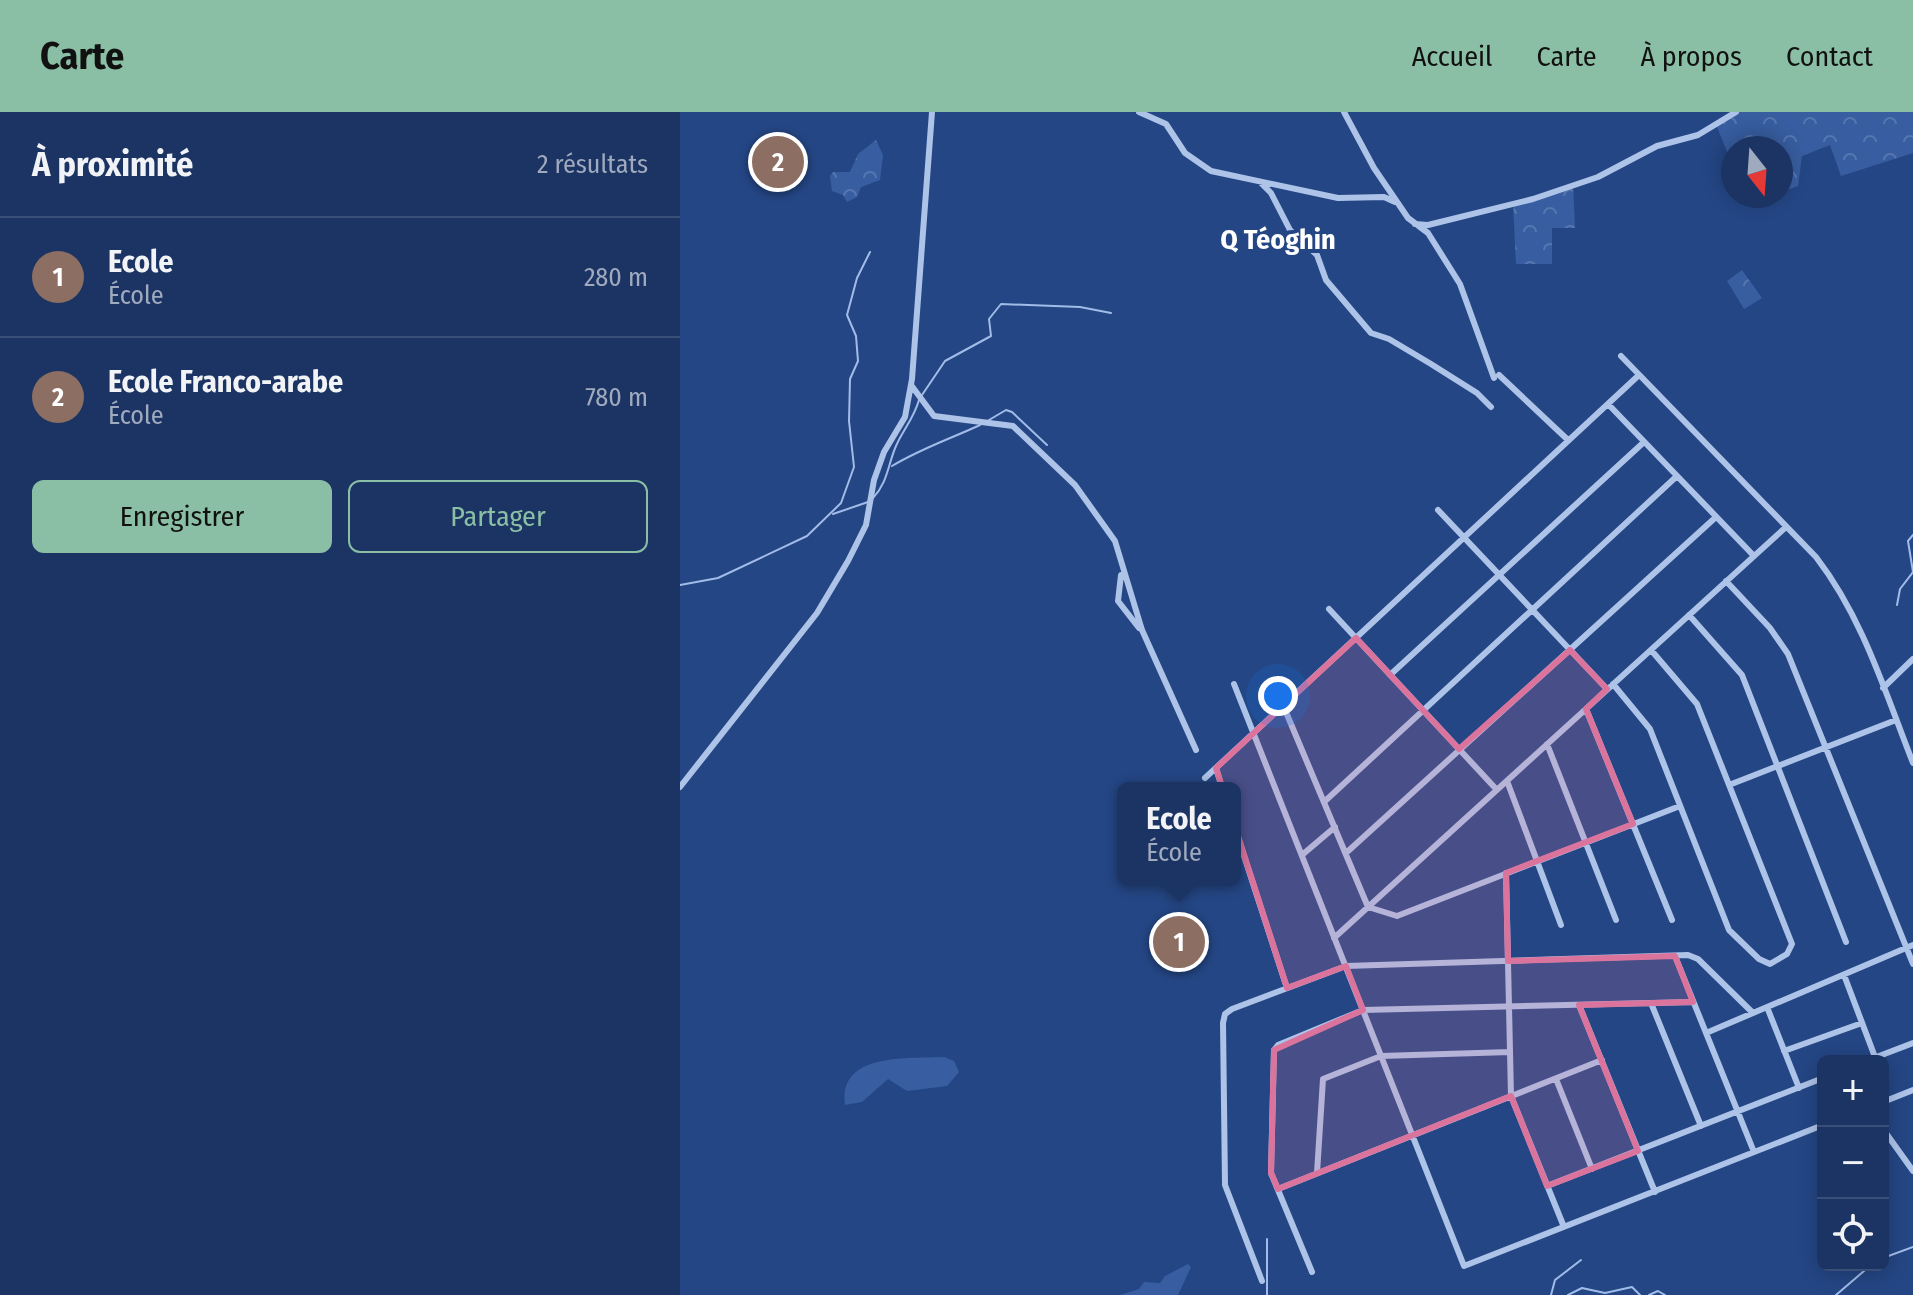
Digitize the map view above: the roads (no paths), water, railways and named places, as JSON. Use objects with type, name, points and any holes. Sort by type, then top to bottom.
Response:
[{"type":"street","points":[[680,787],[817,613],[866,525],[874,480],[884,452],[905,417],[911,385],[932,112]]},
{"type":"street","points":[[1344,112],[1368,158],[1398,203],[1415,224],[1428,233],[1460,284],[1497,376],[1568,440]]},
{"type":"street","points":[[1415,224],[1428,225],[1533,199],[1598,177],[1666,142],[1698,135],[1736,112]]},
{"type":"street","points":[[1138,113],[1166,124],[1193,161],[1211,171],[1338,198],[1384,197],[1398,203]]},
{"type":"street","points":[[1261,183],[1271,193],[1290,230],[1317,255],[1326,280],[1371,333],[1389,339],[1431,364],[1477,393],[1491,407]]},
{"type":"street","points":[[1621,356],[1837,584],[1854,613],[1913,763]]},
{"type":"street","points":[[1205,778],[1639,375]]},
{"type":"street","points":[[911,385],[934,416],[1013,426],[1075,485],[1115,541],[1142,630],[1196,750]]},
{"type":"street","points":[[1608,404],[1754,556]]},
{"type":"street","points":[[1390,675],[1644,442]]},
{"type":"street","points":[[1324,802],[1677,476]]},
{"type":"street","points":[[1438,510],[1570,650],[1650,729],[1729,930],[1759,959],[1770,964],[1787,954],[1792,944],[1697,704],[1651,650]]},
{"type":"street","points":[[1346,853],[1716,517]]},
{"type":"street","points":[[1334,938],[1786,527]]},
{"type":"street","points":[[1122,572],[1118,601],[1142,630]]},
{"type":"street","points":[[1726,581],[1770,628],[1788,654],[1910,947],[1913,964]]},
{"type":"street","points":[[1329,609],[1497,790]]},
{"type":"street","points":[[1689,615],[1742,675],[1846,942]]},
{"type":"street","points":[[1883,688],[1913,659]]},
{"type":"street","points":[[1234,684],[1464,1266],[1818,1127]]},
{"type":"street","points":[[1283,705],[1368,907]]},
{"type":"street","points":[[1586,709],[1672,920]]},
{"type":"street","points":[[1729,785],[1896,720]]},
{"type":"street","points":[[1547,744],[1616,920]]},
{"type":"street","points":[[1216,768],[1220,782]]},
{"type":"street","points":[[1507,781],[1561,925]]},
{"type":"street","points":[[1368,907],[1397,916],[1680,806]]},
{"type":"street","points":[[1302,855],[1335,827]]},
{"type":"street","points":[[1241,846],[1287,988]]},
{"type":"street","points":[[1506,873],[1511,1096],[1564,1227]]},
{"type":"street","points":[[1706,1033],[1910,947]]},
{"type":"street","points":[[1262,1281],[1225,1185],[1223,1023],[1225,1014],[1232,1009],[1346,966],[1675,956],[1698,959],[1753,1013]]},
{"type":"street","points":[[1675,956],[1754,1152]]},
{"type":"street","points":[[1844,975],[1874,1055]]},
{"type":"street","points":[[1312,1272],[1271,1173],[1274,1050],[1278,1045],[1363,1010],[1693,1002]]},
{"type":"street","points":[[1651,1003],[1701,1126]]},
{"type":"street","points":[[1579,1005],[1655,1192]]},
{"type":"street","points":[[1767,1007],[1799,1088]]},
{"type":"street","points":[[1784,1051],[1862,1023]]},
{"type":"street","points":[[1880,1055],[1913,1043]]},
{"type":"street","points":[[1317,1173],[1323,1079],[1381,1056],[1510,1052]]},
{"type":"street","points":[[1278,1189],[1602,1060]]},
{"type":"street","points":[[1556,1079],[1592,1169]]},
{"type":"street","points":[[1547,1186],[1817,1080]]},
{"type":"street","points":[[1889,1100],[1913,1090]]},
{"type":"street","points":[[1889,1141],[1913,1171]]},
{"type":"waterway","points":[[680,585],[718,578],[807,536],[841,503],[854,467],[849,421],[850,379],[858,361],[856,336],[847,315],[857,278],[870,252]]},
{"type":"waterway","points":[[922,395],[945,361],[991,336],[989,319],[1001,304],[1080,307],[1111,313]]},
{"type":"waterway","points":[[873,498],[882,486],[896,446],[919,400]]},
{"type":"waterway","points":[[989,420],[1006,410],[1012,412],[1047,445]]},
{"type":"waterway","points":[[892,466],[980,425]]},
{"type":"waterway","points":[[833,514],[868,502]]},
{"type":"waterway","points":[[1897,605],[1900,589],[1913,572],[1908,541],[1913,535]]},
{"type":"waterway","points":[[1267,1239],[1267,1295]]},
{"type":"waterway","points":[[1889,1256],[1913,1247]]},
{"type":"waterway","points":[[1551,1295],[1555,1280],[1581,1260]]},
{"type":"waterway","points":[[1836,1295],[1864,1271]]},
{"type":"waterway","points":[[1568,1295],[1582,1288],[1605,1293],[1632,1287],[1640,1295]]},
{"type":"waterway","points":[[1649,1295],[1658,1291],[1665,1295]]},
{"type":"place","name":"Ecole Franco-arabe","points":[[778,162]]},
{"type":"place","name":"Ecole","points":[[1179,942]]},
{"type":"district","name":"Q Téoghin","points":[[1278,239]]}]
